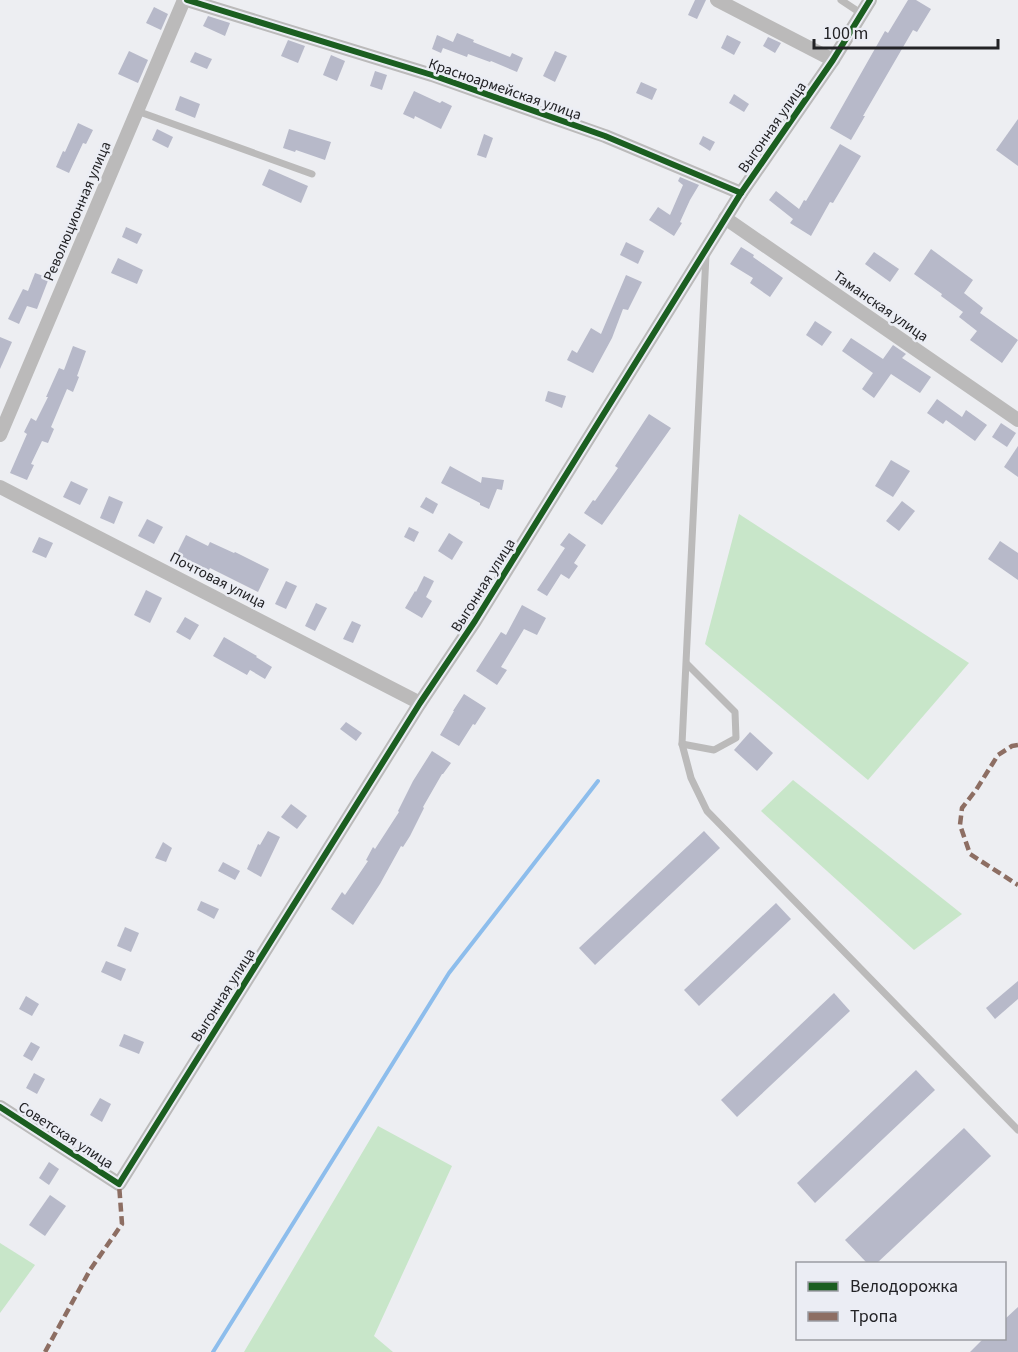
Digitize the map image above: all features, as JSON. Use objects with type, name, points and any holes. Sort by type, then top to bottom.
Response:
[{"type":"street","name":"Революционная улица","points":[[0,435],[186,0]]},
{"type":"street","name":"Красноармейская улица","points":[[186,0],[442,79],[605,136],[741,193]]},
{"type":"street","points":[[717,0],[833,60]]},
{"type":"street","name":"Выгонная улица","points":[[119,1184],[420,703],[476,621],[725,218],[833,60],[870,0]]},
{"type":"street","name":"Таманская улица","points":[[725,218],[1018,420]]},
{"type":"street","name":"Почтовая улица","points":[[0,487],[420,703]]},
{"type":"street","name":"Советская улица","points":[[0,1107],[119,1184]]},
{"type":"lane","points":[[841,0],[862,14]]},
{"type":"lane","points":[[137,111],[312,174]]},
{"type":"lane","points":[[706,250],[682,744],[691,778],[707,811],[1018,1130]]},
{"type":"lane","points":[[682,744],[714,750],[736,738],[735,712],[687,664]]},
{"type":"green space","points":[[739,514],[969,663],[868,780],[705,644]]},
{"type":"green space","points":[[793,780],[962,914],[914,950],[761,811]]},
{"type":"green space","points":[[378,1126],[452,1166],[374,1336],[393,1352],[244,1352]]},
{"type":"green space","points":[[0,1243],[35,1265],[0,1313]]},
{"type":"building","points":[[695,0],[706,0],[697,19],[688,15]]},
{"type":"building","points":[[908,0],[916,0],[931,9],[917,32],[913,30],[851,140],[830,128],[885,31],[888,33]]},
{"type":"building","points":[[154,7],[168,14],[161,30],[146,23]]},
{"type":"building","points":[[208,16],[230,23],[225,36],[203,26]]},
{"type":"building","points":[[457,33],[510,57],[512,53],[523,58],[517,72],[468,54],[467,57],[443,48],[441,53],[432,49],[437,35],[453,42]]},
{"type":"building","points":[[727,35],[741,42],[734,55],[721,48]]},
{"type":"building","points":[[768,37],[781,43],[775,53],[763,46]]},
{"type":"building","points":[[288,40],[305,46],[298,63],[281,56]]},
{"type":"building","points":[[129,51],[148,60],[138,83],[118,74]]},
{"type":"building","points":[[555,51],[567,56],[555,82],[543,76]]},
{"type":"building","points":[[195,52],[212,59],[207,69],[190,62]]},
{"type":"building","points":[[331,55],[345,61],[337,81],[323,75]]},
{"type":"building","points":[[375,71],[387,75],[382,90],[370,86]]},
{"type":"building","points":[[641,82],[657,89],[652,100],[636,93]]},
{"type":"building","points":[[414,91],[452,106],[441,129],[415,116],[414,119],[403,114]]},
{"type":"building","points":[[734,94],[749,104],[744,112],[729,103]]},
{"type":"building","points":[[180,96],[200,104],[195,118],[175,110]]},
{"type":"building","points":[[1018,119],[1018,166],[996,150]]},
{"type":"building","points":[[78,123],[93,130],[86,144],[83,143],[69,173],[56,167]]},
{"type":"building","points":[[157,129],[173,137],[168,148],[152,140]]},
{"type":"building","points":[[289,129],[331,142],[325,160],[283,148]]},
{"type":"building","points":[[484,134],[493,138],[486,158],[477,155]]},
{"type":"building","points":[[703,136],[715,142],[710,151],[699,144]]},
{"type":"building","points":[[840,144],[861,156],[833,203],[830,202],[811,236],[790,223],[793,219],[769,200],[776,191],[799,209]]},
{"type":"building","points":[[269,169],[308,186],[301,203],[262,185]]},
{"type":"building","points":[[680,177],[699,185],[674,236],[649,220],[658,207],[670,215],[683,185],[678,181]]},
{"type":"building","points":[[126,227],[142,234],[137,244],[122,237]]},
{"type":"building","points":[[626,242],[644,251],[638,264],[620,255]]},
{"type":"building","points":[[741,247],[783,278],[770,297],[750,283],[753,278],[730,264]]},
{"type":"building","points":[[931,249],[973,280],[964,293],[983,308],[980,313],[1018,340],[1002,363],[970,340],[977,331],[959,317],[963,312],[914,274]]},
{"type":"building","points":[[874,252],[899,269],[890,282],[865,264]]},
{"type":"building","points":[[118,258],[143,270],[137,284],[111,273]]},
{"type":"building","points":[[35,273],[49,278],[37,309],[27,306],[19,324],[8,319],[23,289],[28,291]]},
{"type":"building","points":[[626,275],[642,282],[628,310],[623,309],[612,338],[593,373],[567,360],[572,350],[577,353],[591,328],[601,334]]},
{"type":"building","points":[[815,321],[832,332],[822,346],[806,335]]},
{"type":"building","points":[[0,337],[12,342],[0,369]]},
{"type":"building","points":[[851,338],[883,359],[893,345],[906,354],[902,358],[931,377],[920,393],[891,374],[874,398],[862,389],[873,373],[842,351]]},
{"type":"building","points":[[73,346],[86,351],[73,392],[67,389],[51,427],[54,429],[48,443],[42,441],[31,464],[34,465],[27,480],[10,473],[27,434],[24,432],[31,418],[36,421],[59,368],[64,370]]},
{"type":"building","points":[[548,391],[566,396],[562,408],[545,401]]},
{"type":"building","points":[[937,399],[962,417],[966,410],[987,425],[975,441],[946,420],[943,424],[927,413]]},
{"type":"building","points":[[649,414],[671,428],[602,525],[584,513],[618,468],[615,466]]},
{"type":"building","points":[[1001,423],[1016,433],[1007,447],[992,437]]},
{"type":"building","points":[[1018,446],[1018,477],[1004,467]]},
{"type":"building","points":[[891,460],[910,471],[893,497],[875,486]]},
{"type":"building","points":[[450,466],[481,483],[482,477],[504,480],[502,490],[497,489],[489,509],[441,483]]},
{"type":"building","points":[[71,481],[88,489],[80,505],[63,497]]},
{"type":"building","points":[[109,496],[123,502],[114,524],[100,518]]},
{"type":"building","points":[[426,497],[438,504],[433,514],[420,507]]},
{"type":"building","points":[[902,501],[915,511],[899,531],[886,521]]},
{"type":"building","points":[[147,519],[163,527],[154,544],[138,536]]},
{"type":"building","points":[[409,527],[419,532],[414,542],[404,537]]},
{"type":"building","points":[[449,533],[463,542],[452,560],[438,551]]},
{"type":"building","points":[[569,533],[586,545],[574,563],[578,566],[569,579],[561,574],[547,596],[537,590],[565,548],[560,545]]},
{"type":"building","points":[[186,535],[208,546],[210,542],[235,552],[269,569],[258,592],[210,568],[209,570],[176,555]]},
{"type":"building","points":[[39,537],[53,543],[46,558],[32,552]]},
{"type":"building","points":[[1000,541],[1018,553],[1018,580],[988,559]]},
{"type":"building","points":[[424,576],[434,581],[426,597],[432,601],[422,618],[405,608]]},
{"type":"building","points":[[286,581],[297,586],[286,609],[275,604]]},
{"type":"building","points":[[146,590],[162,598],[150,623],[134,615]]},
{"type":"building","points":[[316,603],[327,608],[315,631],[305,626]]},
{"type":"building","points":[[522,605],[546,618],[537,635],[524,629],[501,667],[507,670],[497,685],[476,671],[501,632],[506,635]]},
{"type":"building","points":[[185,617],[199,625],[190,640],[176,632]]},
{"type":"building","points":[[352,621],[361,625],[353,643],[343,639]]},
{"type":"building","points":[[224,637],[272,667],[265,679],[250,670],[247,675],[213,656]]},
{"type":"building","points":[[464,694],[486,708],[459,746],[440,735]]},
{"type":"building","points":[[346,722],[362,733],[356,741],[340,729]]},
{"type":"building","points":[[750,732],[773,753],[757,771],[734,750]]},
{"type":"building","points":[[432,751],[451,763],[423,807],[410,836],[403,847],[401,846],[353,925],[331,909],[342,892],[345,895],[368,861],[366,860],[373,847],[375,849],[399,812],[413,781]]},
{"type":"building","points":[[291,804],[307,816],[297,829],[281,817]]},
{"type":"building","points":[[268,831],[280,837],[261,877],[247,869],[258,844],[260,845]]},
{"type":"building","points":[[704,831],[720,848],[595,965],[579,948]]},
{"type":"building","points":[[163,842],[172,848],[166,862],[155,858]]},
{"type":"building","points":[[223,862],[240,871],[235,880],[218,871]]},
{"type":"building","points":[[201,901],[219,909],[214,919],[197,910]]},
{"type":"building","points":[[776,903],[791,919],[699,1006],[684,990]]},
{"type":"building","points":[[125,927],[139,933],[131,952],[117,946]]},
{"type":"building","points":[[106,961],[126,969],[121,981],[101,972]]},
{"type":"building","points":[[1018,981],[1018,999],[995,1019],[986,1008]]},
{"type":"building","points":[[834,993],[850,1011],[737,1117],[721,1100]]},
{"type":"building","points":[[26,996],[39,1004],[32,1016],[19,1009]]},
{"type":"building","points":[[124,1034],[144,1042],[139,1054],[119,1046]]},
{"type":"building","points":[[31,1042],[40,1047],[32,1061],[23,1056]]},
{"type":"building","points":[[916,1070],[935,1090],[815,1203],[797,1183]]},
{"type":"building","points":[[34,1073],[45,1079],[37,1094],[26,1088]]},
{"type":"building","points":[[100,1098],[111,1104],[102,1122],[90,1115]]},
{"type":"building","points":[[964,1128],[991,1156],[878,1262],[866,1262],[845,1240]]},
{"type":"building","points":[[49,1162],[59,1169],[49,1185],[39,1178]]},
{"type":"building","points":[[50,1195],[66,1206],[45,1236],[29,1225]]},
{"type":"building","points":[[1018,1307],[1018,1352],[970,1352],[982,1340],[1006,1340],[1006,1318]]},
{"type":"waterway","points":[[213,1352],[449,973],[598,781]]},
{"type":"marked path","points":[[1018,745],[998,755],[962,808],[960,825],[970,854],[1018,885]]},
{"type":"marked path","points":[[45,1352],[90,1270],[122,1224],[119,1184]]},
{"type":"cycle path","points":[[187,0],[432,75],[605,136],[741,193]]},
{"type":"cycle path","points":[[0,1107],[119,1184],[420,703],[475,621],[741,193],[833,60],[870,0]]}]
